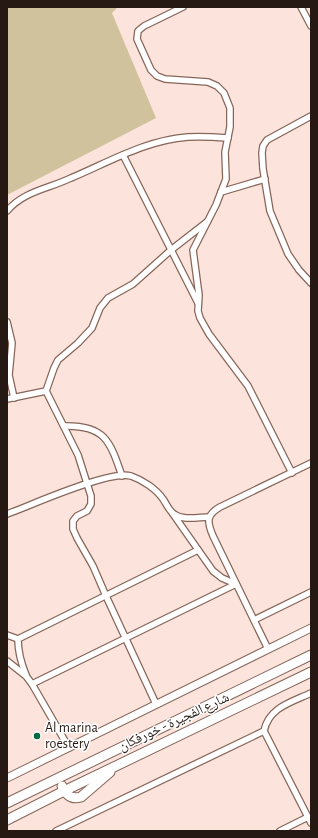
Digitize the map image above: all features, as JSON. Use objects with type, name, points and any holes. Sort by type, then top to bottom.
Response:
[{"type":"highway","name":"شارع الفجيرة - خورفكان","points":[[7,803],[311,655]]},
{"type":"highway","name":"شارع الفجيرة - خورفكان","points":[[7,820],[311,672]]},
{"type":"highway","points":[[92,761],[90,768],[63,781],[61,785],[67,795],[76,798],[81,797],[118,765]]},
{"type":"street","points":[[183,7],[144,26],[138,32],[137,39],[151,70],[157,76],[165,79],[208,82],[220,89],[227,99],[230,108],[230,127],[225,152],[226,179],[207,222],[192,250],[199,295],[198,311],[203,325],[248,386],[292,473]]},
{"type":"street","points":[[301,7],[311,26]]},
{"type":"street","points":[[311,116],[267,140],[263,146],[262,153],[270,211],[288,254],[311,284]]},
{"type":"street","points":[[7,211],[16,201],[25,196],[70,179],[146,146],[181,138],[228,138]]},
{"type":"street","points":[[123,155],[198,304]]},
{"type":"street","points":[[221,192],[265,179]]},
{"type":"street","points":[[156,704],[93,566],[73,529],[73,521],[77,516],[87,511],[91,504],[91,496],[78,455],[46,391],[58,360],[78,343],[92,328],[100,308],[108,298],[132,284],[171,250],[207,222]]},
{"type":"street","points":[[7,322],[12,343],[9,375],[14,398]]},
{"type":"street","points":[[7,399],[46,391]]},
{"type":"street","points":[[64,426],[80,426],[92,429],[100,434],[109,443],[122,476]]},
{"type":"street","points":[[268,649],[211,532],[209,522],[210,517],[212,513],[220,507],[311,463]]},
{"type":"street","points":[[7,514],[106,478],[130,476],[142,481],[162,497],[213,571],[222,578],[236,584]]},
{"type":"street","points":[[173,514],[187,518],[210,517]]},
{"type":"street","points":[[7,635],[18,639],[198,550]]},
{"type":"street","points":[[32,684],[236,584]]},
{"type":"street","points":[[254,620],[311,592]]},
{"type":"street","points":[[7,778],[311,628]]},
{"type":"street","points":[[18,639],[18,651],[26,676],[68,748]]},
{"type":"street","points":[[7,661],[26,676]]},
{"type":"street","points":[[56,831],[63,830],[264,730],[266,724],[275,711],[311,693]]},
{"type":"street","points":[[264,730],[311,823]]},
{"type":"street","points":[[280,831],[308,817]]},
{"type":"shaded area","points":[[7,7],[118,7],[112,13],[156,118],[7,195]]},
{"type":"place","name":"Al marina roestery","points":[[37,736]]}]
